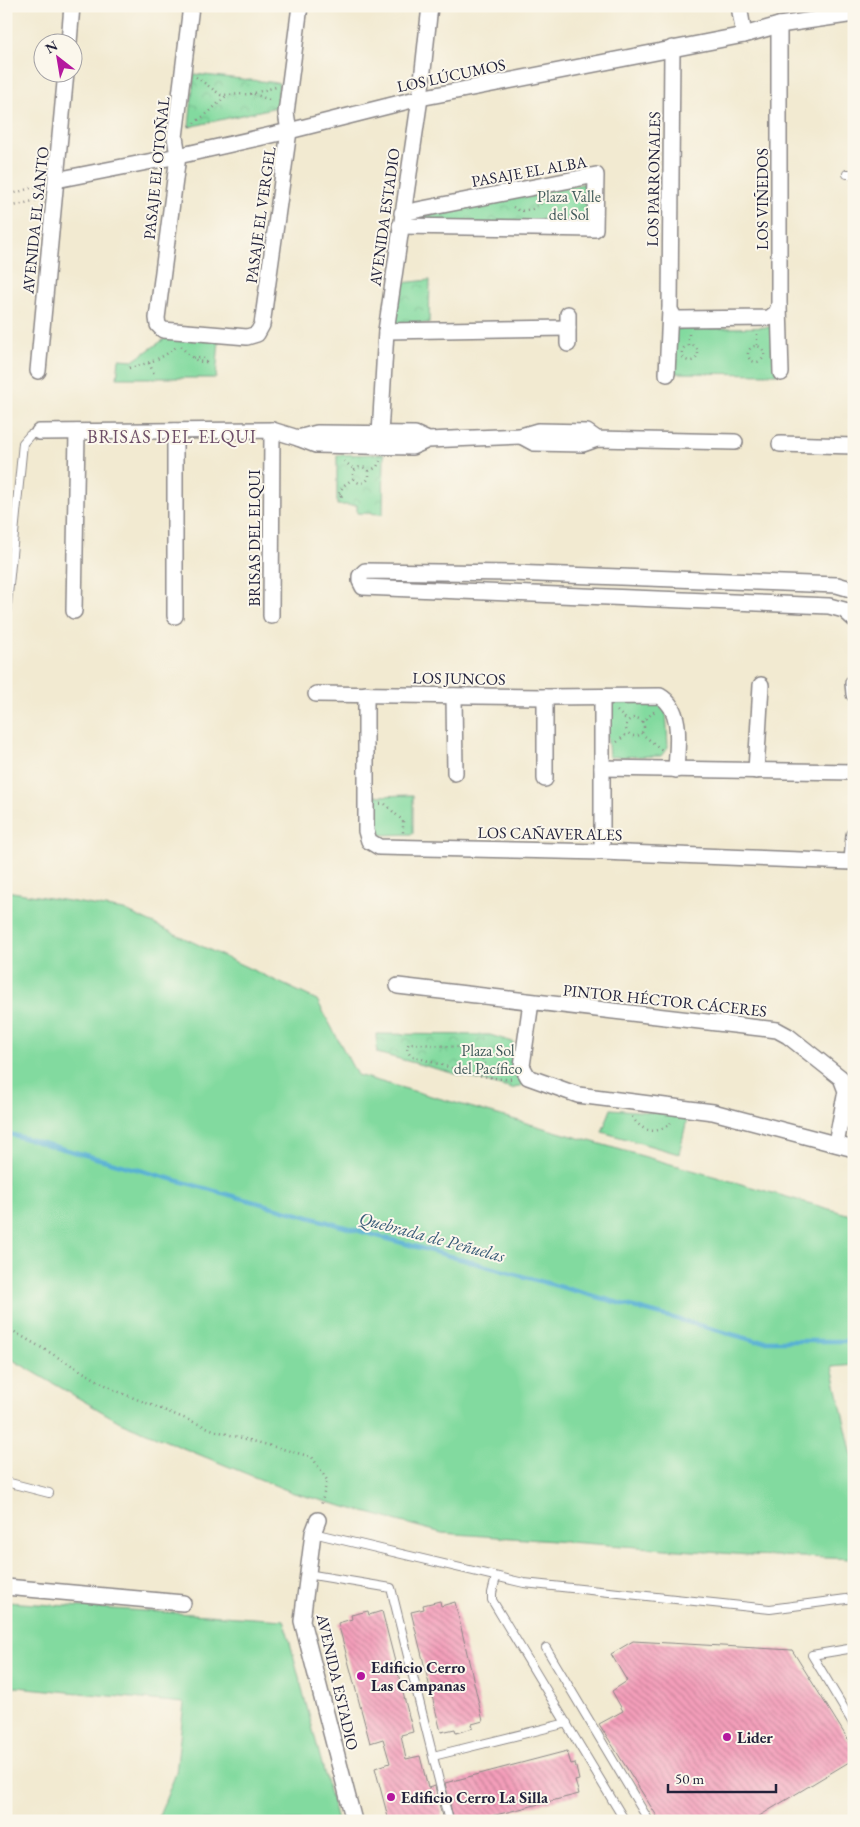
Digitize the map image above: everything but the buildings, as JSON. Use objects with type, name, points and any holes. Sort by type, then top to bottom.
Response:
[{"type":"street","points":[[70,32],[72,6]]},
{"type":"street","name":"PASAJE EL OTOÑAL","points":[[163,330],[158,325],[157,318],[178,156],[175,137],[191,6]]},
{"type":"street","name":"PASAJE EL VERGEL","points":[[163,330],[181,338],[247,337],[257,334],[262,325],[289,131],[286,113],[300,6]]},
{"type":"street","name":"AVENIDA ESTADIO","points":[[380,434],[386,331],[420,98],[430,6]]},
{"type":"street","points":[[739,6],[744,35]]},
{"type":"street","name":"LOS LÚCUMOS","points":[[56,180],[178,156],[289,131],[420,98],[744,35],[779,25],[854,14]]},
{"type":"street","name":"LOS VIÑEDOS","points":[[779,25],[779,306],[781,373]]},
{"type":"street","name":"LOS PARRONALES","points":[[667,374],[670,310],[672,48]]},
{"type":"street","name":"AVENIDA EL SANTO","points":[[38,371],[65,82]]},
{"type":"street","name":"PASAJE EL ALBA","points":[[596,175],[595,229],[401,220],[596,175]]},
{"type":"street","points":[[670,310],[674,317],[678,318],[770,318],[776,313],[779,306]]},
{"type":"street","points":[[386,331],[568,321],[568,344]]},
{"type":"street","points":[[175,616],[176,430]]},
{"type":"street","points":[[39,432],[272,430],[316,445],[412,447],[428,440],[521,436],[538,431],[586,432],[597,440],[735,442]]},
{"type":"street","name":"BRISAS DEL ELQUI","points":[[271,616],[272,430]]},
{"type":"street","points":[[74,611],[77,432]]},
{"type":"street","points":[[298,438],[317,433],[415,434],[428,440]]},
{"type":"street","points":[[780,444],[854,446]]},
{"type":"street","points":[[854,590],[837,585],[777,582],[511,573],[365,572],[360,576],[363,587],[829,606],[844,610],[854,619]]},
{"type":"street","points":[[509,593],[511,573]]},
{"type":"street","points":[[635,598],[636,577]]},
{"type":"street","points":[[775,604],[777,582]]},
{"type":"street","points":[[853,683],[854,694]]},
{"type":"street","points":[[756,770],[761,685]]},
{"type":"street","name":"LOS JUNCOS","points":[[316,694],[545,697],[660,696],[668,701],[677,722],[676,766]]},
{"type":"street","name":"LOS CAÑAVERALES","points":[[366,694],[366,831],[369,842],[379,847],[602,852],[852,862],[854,835]]},
{"type":"street","points":[[454,696],[455,773]]},
{"type":"street","points":[[545,697],[545,779]]},
{"type":"street","points":[[602,697],[602,852]]},
{"type":"street","points":[[602,768],[676,766],[854,772]]},
{"type":"street","name":"PINTOR HÉCTOR CÁCERES","points":[[398,986],[777,1030],[788,1036],[841,1078],[846,1091],[836,1144]]},
{"type":"street","points":[[531,1002],[522,1066],[528,1077],[578,1096],[713,1112],[854,1150]]},
{"type":"street","name":"PINTOR HÉCTOR CÁCERES","points":[[843,1105],[854,1124]]},
{"type":"street","name":"AVENIDA ESTADIO","points":[[315,1527],[302,1621],[354,1821]]},
{"type":"street","points":[[6,1587],[183,1603]]},
{"type":"lane","points":[[6,615],[10,530],[23,443],[30,435],[39,432]]},
{"type":"lane","points":[[6,1482],[49,1493]]},
{"type":"lane","points":[[315,1527],[524,1583],[770,1609],[854,1598]]},
{"type":"lane","points":[[307,1574],[391,1588],[449,1821]]},
{"type":"lane","points":[[496,1577],[492,1600],[625,1821]]},
{"type":"lane","points":[[546,1648],[649,1821]]},
{"type":"lane","points":[[854,1648],[812,1654],[854,1724]]},
{"type":"lane","points":[[433,1756],[567,1723]]},
{"type":"path","points":[[184,69],[213,91],[226,96],[253,94],[290,83]]},
{"type":"path","points":[[253,94],[274,102],[286,113]]},
{"type":"path","points":[[175,137],[208,113],[226,96]]},
{"type":"path","points":[[6,196],[56,180]]},
{"type":"path","points":[[6,208],[54,195]]},
{"type":"path","points":[[129,368],[149,363],[171,351],[181,338],[191,357],[201,362],[206,362],[201,357],[191,357]]},
{"type":"path","points":[[688,345],[694,346],[698,353],[697,358],[691,362],[686,360],[682,354],[683,348],[688,345]]},
{"type":"path","points":[[754,346],[760,346],[764,350],[763,358],[760,361],[752,361],[748,354],[750,349],[754,346]]},
{"type":"path","points":[[149,363],[154,376]]},
{"type":"path","points":[[365,467],[369,471],[369,477],[364,482],[359,483],[354,478],[353,472],[357,468],[365,467]]},
{"type":"path","points":[[340,496],[339,494],[343,486],[354,478]]},
{"type":"path","points":[[632,719],[640,720],[643,727],[641,733],[636,736],[630,735],[626,730],[627,722],[632,719]]},
{"type":"path","points":[[641,733],[676,766]]},
{"type":"path","points":[[366,802],[386,804],[403,821],[403,848]]},
{"type":"path","points":[[491,1078],[481,1056],[476,1050],[409,1043],[406,1047],[411,1056],[491,1078],[510,1080],[526,1074]]},
{"type":"path","points":[[628,1102],[632,1116],[639,1126],[650,1132],[663,1128],[672,1122],[680,1108]]},
{"type":"path","points":[[6,1327],[114,1390],[216,1431],[312,1457],[327,1480],[315,1527]]},
{"type":"green space","points":[[194,74],[279,83],[277,107],[189,127]]},
{"type":"green space","name":"Plaza Valle del Sol","points":[[587,183],[589,224],[416,223],[416,217]]},
{"type":"green space","points":[[430,280],[429,323],[394,326],[401,283]]},
{"type":"green space","points":[[777,327],[777,374],[673,373],[674,329]]},
{"type":"green space","points":[[169,336],[219,340],[216,378],[117,378],[119,359],[134,360]]},
{"type":"green space","points":[[384,454],[383,514],[357,513],[357,505],[337,505],[337,455]]},
{"type":"green space","points":[[611,701],[659,702],[666,708],[668,747],[661,756],[609,757],[605,706]]},
{"type":"green space","points":[[413,795],[413,834],[379,835],[374,827],[373,796]]},
{"type":"green space","name":"Quebrada de Peñuelas","points":[[6,891],[124,910],[317,1000],[357,1075],[854,1216],[854,1365],[832,1367],[854,1464],[854,1559],[749,1555],[442,1533],[294,1493],[183,1448],[120,1422],[6,1356]]},
{"type":"green space","name":"Plaza Sol del Pacífico","points":[[376,1034],[490,1035],[513,1042],[513,1068],[523,1085],[512,1089],[377,1053]]},
{"type":"green space","points":[[611,1109],[688,1115],[679,1154],[602,1132]]},
{"type":"green space","points":[[6,1602],[284,1620],[337,1821],[157,1821],[176,1773],[184,1703],[6,1686]]},
{"type":"waterway","name":"Quebrada de Peñuelas","points":[[6,1133],[756,1341],[854,1341]]},
{"type":"place","name":"Edificio Cerro Las Campanas","points":[[361,1676]]},
{"type":"place","name":"Lider","points":[[727,1737]]},
{"type":"place","name":"Edificio Cerro La Silla","points":[[391,1797]]},
{"type":"district","name":"BRISAS DEL ELQUI","points":[[172,437]]}]
